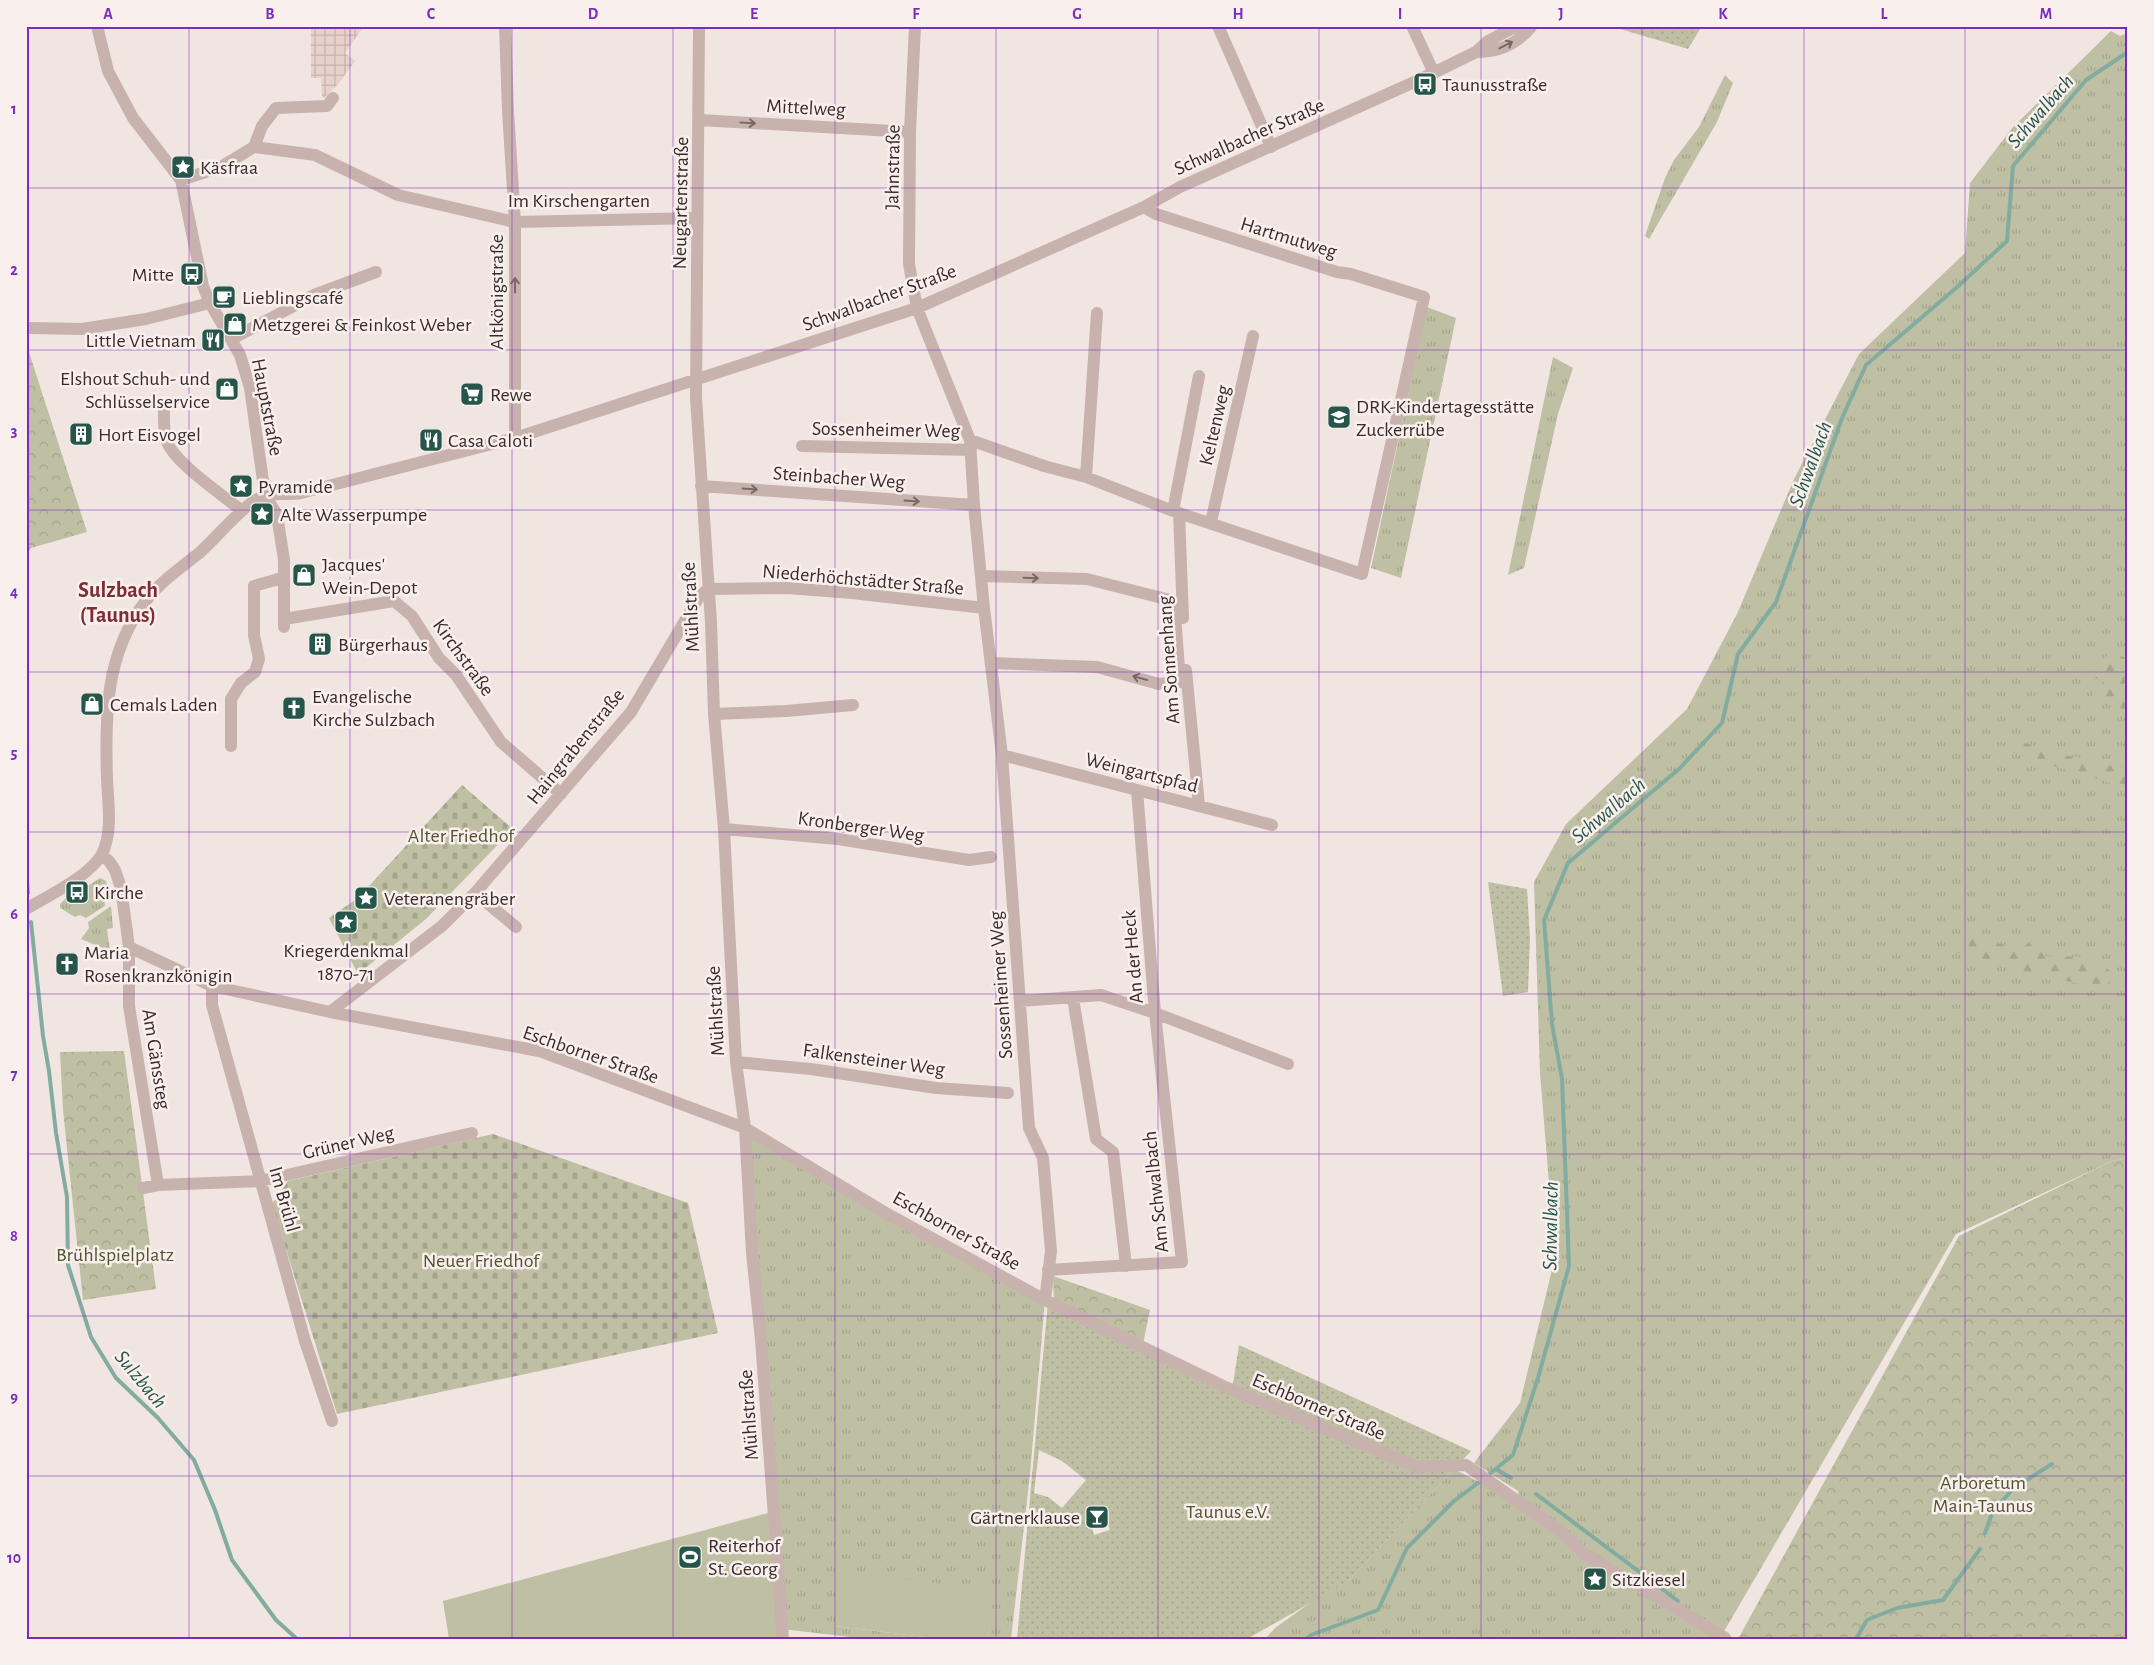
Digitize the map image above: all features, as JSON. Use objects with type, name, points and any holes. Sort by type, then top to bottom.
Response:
[{"type":"street","name":"Hauptstraße","points":[[97,26],[108,71],[133,118],[181,180],[203,286],[210,303],[240,355],[250,388],[265,495]]},
{"type":"street","name":"Altkönigstraße","points":[[505,26],[515,222],[515,438]]},
{"type":"street","name":"Neugartenstraße","points":[[696,381],[700,120],[699,26]]},
{"type":"street","name":"Jahnstraße","points":[[915,26],[910,132],[909,264],[917,308]]},
{"type":"street","points":[[1218,26],[1271,147]]},
{"type":"street","points":[[1412,26],[1433,72]]},
{"type":"street","name":"Schwalbacher Straße","points":[[265,495],[301,493],[515,438],[917,308],[1144,207],[1180,187],[1421,79],[1476,52],[1488,41],[1513,28],[1531,26]]},
{"type":"street","points":[[181,180],[221,167],[254,146],[262,126],[276,108],[327,106],[333,98]]},
{"type":"street","name":"Mittelweg","points":[[700,120],[910,132]]},
{"type":"street","name":"Im Kirschengarten","points":[[254,146],[315,155],[398,195],[515,222],[697,218]]},
{"type":"street","name":"Hartmutweg","points":[[1144,207],[1156,214],[1191,226],[1424,297],[1362,574],[1306,557],[1211,522]]},
{"type":"street","points":[[232,339],[314,295],[376,272]]},
{"type":"street","points":[[30,328],[82,329],[146,319],[210,303]]},
{"type":"street","name":"Sossenheimer Weg","points":[[917,308],[970,445],[984,608],[1002,755],[1029,1128],[1043,1158],[1051,1251],[1045,1300]]},
{"type":"street","points":[[1086,477],[1097,313]]},
{"type":"street","name":"Keltenweg","points":[[1211,522],[1253,336]]},
{"type":"street","name":"Keltenweg","points":[[1176,512],[1199,376]]},
{"type":"street","name":"Mühlstraße","points":[[696,381],[714,714],[724,829],[736,1062],[745,1128],[752,1253],[761,1340],[783,1639]]},
{"type":"street","points":[[164,407],[166,440],[171,450],[183,463],[242,511]]},
{"type":"street","points":[[970,445],[1086,477],[1176,512],[1211,522]]},
{"type":"street","name":"Sossenheimer Weg","points":[[802,446],[970,445]]},
{"type":"street","name":"Steinbacher Weg","points":[[701,486],[974,505]]},
{"type":"street","points":[[26,910],[85,872],[102,855],[109,826],[105,732],[107,707],[114,662],[120,644],[133,620],[154,591],[205,548],[242,511],[265,495],[277,515],[284,560],[282,578],[254,586],[254,635],[259,659],[255,672],[241,683],[231,698],[231,746]]},
{"type":"street","name":"Am Sonnenhang","points":[[1176,512],[1184,651],[1199,805]]},
{"type":"street","points":[[982,576],[1087,579],[1174,601],[1180,682],[1159,684],[1097,667],[991,663]]},
{"type":"street","name":"Kirchstraße","points":[[282,578],[284,623],[394,600],[412,616],[427,644],[456,675],[501,742],[561,794]]},
{"type":"street","name":"Niederhöchstädter Straße","points":[[708,589],[787,588],[852,593],[984,608]]},
{"type":"street","name":"Haingrabenstraße","points":[[330,1012],[442,926],[475,893],[631,712],[699,597],[708,589]]},
{"type":"street","points":[[714,714],[786,711],[853,705]]},
{"type":"street","name":"Weingartspfad","points":[[1002,755],[1272,825]]},
{"type":"street","name":"An der Heck","points":[[1020,1001],[1101,995],[1155,1013],[1137,790]]},
{"type":"street","name":"Kronberger Weg","points":[[724,829],[838,839],[969,860],[992,857]]},
{"type":"street","name":"Am Gänssteg","points":[[102,855],[110,861],[121,888],[129,947],[129,1006],[158,1185]]},
{"type":"street","points":[[475,893],[516,927]]},
{"type":"street","name":"Eschborner Straße","points":[[129,947],[212,986],[330,1012],[539,1051],[745,1128],[884,1212],[1045,1300],[1223,1386],[1417,1467],[1466,1465],[1559,1530],[1585,1554],[1725,1638]]},
{"type":"street","name":"Im Brühl","points":[[212,986],[212,1006],[260,1181],[305,1341],[332,1421]]},
{"type":"street","points":[[1073,998],[1096,1139],[1113,1152],[1126,1266]]},
{"type":"street","points":[[1155,1013],[1288,1064]]},
{"type":"street","name":"Am Schwalbach","points":[[1048,1270],[1182,1262],[1155,1013]]},
{"type":"street","name":"Falkensteiner Weg","points":[[736,1062],[811,1068],[936,1088],[1008,1093]]},
{"type":"street","name":"Grüner Weg","points":[[142,1188],[158,1185],[260,1181],[472,1134]]},
{"type":"green space","points":[[1610,26],[1702,26],[1688,49]]},
{"type":"green space","points":[[2111,31],[2120,36],[2128,33],[2128,1158],[2112,1161],[1956,1234],[1723,1633],[1725,1639],[1265,1639],[1275,1628],[1314,1600],[1347,1582],[1454,1469],[1520,1503],[1518,1491],[1474,1463],[1520,1403],[1555,1257],[1540,1073],[1534,882],[1566,824],[1687,709],[1737,614],[1794,479],[1859,354],[1965,253],[1970,183],[2013,127]]},
{"type":"green space","points":[[1725,75],[1733,83],[1717,122],[1649,239],[1645,236],[1665,178],[1674,160],[1699,127]]},
{"type":"green space","points":[[1427,307],[1456,318],[1401,578],[1371,568]]},
{"type":"green space","points":[[26,343],[87,532],[31,548],[26,557]]},
{"type":"green space","points":[[1553,357],[1573,368],[1558,414],[1524,568],[1508,575]]},
{"type":"green space","points":[[2111,654],[2128,658],[2128,711],[2090,698],[2096,691],[2108,685],[2095,678],[2083,665],[2101,666],[2102,659]]},
{"type":"green space","points":[[2019,741],[2061,755],[2097,760],[2107,765],[2128,768],[2128,788],[2026,758],[2012,752],[2011,745]]},
{"type":"green space","name":"Alter Friedhof","points":[[462,785],[513,829],[426,919],[358,974],[329,918],[358,898]]},
{"type":"green space","points":[[100,878],[106,881],[108,888],[103,891],[105,906],[86,918],[80,915],[75,917],[60,908],[60,904],[65,899],[70,904],[77,898],[75,894]]},
{"type":"green space","points":[[1488,882],[1527,889],[1530,939],[1528,992],[1503,996]]},
{"type":"green space","points":[[111,906],[113,928],[107,929],[110,951],[81,939],[89,928],[88,922]]},
{"type":"green space","points":[[1966,937],[2021,948],[2034,940],[2040,943],[2040,951],[2046,956],[2092,960],[2107,968],[2113,975],[2110,982],[2102,988],[2036,975],[1959,953],[1956,947],[1960,939]]},
{"type":"green space","name":"Brühlspielplatz","points":[[124,1051],[156,1289],[83,1300],[63,1110],[60,1052]]},
{"type":"green space","points":[[745,1128],[1045,1300],[1030,1474],[1011,1639],[988,1639],[993,1590],[835,1626],[941,1639],[867,1639],[782,1629]]},
{"type":"green space","name":"Neuer Friedhof","points":[[493,1134],[688,1203],[718,1333],[337,1414],[272,1204],[288,1181]]},
{"type":"green space","name":"Arboretum Main-Taunus","points":[[2128,1158],[2128,1639],[1738,1639],[1959,1236],[2112,1161]]},
{"type":"green space","points":[[1053,1276],[1150,1310],[1143,1344],[1054,1302]]},
{"type":"green space","name":"Taunus e.V.","points":[[1048,1302],[1232,1390],[1239,1345],[1471,1451],[1347,1582],[1247,1639],[1017,1639]],"holes":[[[1039,1450],[1062,1461],[1086,1480],[1062,1508],[1048,1497],[1034,1493]],[[1102,1507],[1110,1530],[1094,1535],[1087,1512]]]},
{"type":"green space","name":"Reiterhof St. Georg","points":[[768,1513],[783,1639],[449,1639],[443,1601]]},
{"type":"green space","points":[[841,1572],[994,1590],[988,1639],[941,1639],[835,1626]]},
{"type":"shaded area","points":[[311,26],[364,26],[345,53],[355,61],[339,83],[324,98],[322,97],[321,78],[311,78]]},
{"type":"waterway","name":"Schwalbach","points":[[1487,1476],[1513,1455],[1538,1378],[1569,1266],[1562,1079],[1552,1024],[1544,920],[1568,863],[1680,768],[1722,723],[1738,654],[1776,602],[1842,418],[1866,365],[1956,288],[2007,241],[2013,166],[2086,80],[2128,52]]},
{"type":"waterway","name":"Sulzbach","points":[[26,871],[28,893]]},
{"type":"waterway","name":"Sulzbach","points":[[31,922],[43,1036],[67,1197],[68,1265],[91,1337],[116,1378],[158,1418],[194,1460],[215,1510],[232,1560],[276,1620],[297,1639]]},
{"type":"waterway","points":[[1985,1533],[1993,1511],[2014,1488],[2052,1464]]},
{"type":"waterway","points":[[1496,1469],[1511,1478]]},
{"type":"waterway","name":"Schwalbach","points":[[1306,1639],[1311,1635],[1378,1610],[1407,1548],[1454,1501],[1482,1480]]},
{"type":"waterway","points":[[1536,1494],[1678,1601]]},
{"type":"waterway","points":[[1856,1639],[1867,1620],[1897,1608],[1943,1600],[1980,1549]]},
{"type":"place","name":"Taunusstraße","points":[[1425,84]]},
{"type":"place","name":"Käsfraa","points":[[183,167]]},
{"type":"place","name":"Mitte","points":[[192,274]]},
{"type":"place","name":"Lieblingscafé","points":[[224,297]]},
{"type":"place","name":"Metzgerei & Feinkost Weber","points":[[235,324]]},
{"type":"place","name":"Little Vietnam","points":[[213,340]]},
{"type":"place","name":"Elshout Schuh- und Schlüsselservice","points":[[227,389]]},
{"type":"place","name":"Rewe","points":[[472,394]]},
{"type":"place","name":"DRK-Kindertagesstätte Zuckerrübe","points":[[1339,417]]},
{"type":"place","name":"Hort Eisvogel","points":[[81,434]]},
{"type":"place","name":"Casa Caloti","points":[[431,440]]},
{"type":"place","name":"Pyramide","points":[[241,486]]},
{"type":"place","name":"Alte Wasserpumpe","points":[[262,514]]},
{"type":"place","name":"Jacques' Wein-Depot","points":[[304,575]]},
{"type":"place","name":"Bürgerhaus","points":[[320,644]]},
{"type":"place","name":"Cemals Laden","points":[[92,704]]},
{"type":"place","name":"Evangelische Kirche Sulzbach","points":[[294,708]]},
{"type":"place","name":"Kirche","points":[[77,892]]},
{"type":"place","name":"Veteranengräber","points":[[366,898]]},
{"type":"place","name":"Kriegerdenkmal 1870-71","points":[[346,922]]},
{"type":"place","name":"Maria Rosenkranzkönigin","points":[[67,964]]},
{"type":"place","name":"Gärtnerklause","points":[[1097,1517]]},
{"type":"place","name":"Reiterhof St. Georg","points":[[690,1557]]},
{"type":"place","name":"Sitzkiesel","points":[[1595,1579]]},
{"type":"district","name":"Sulzbach (Taunus)","points":[[118,602]]}]
